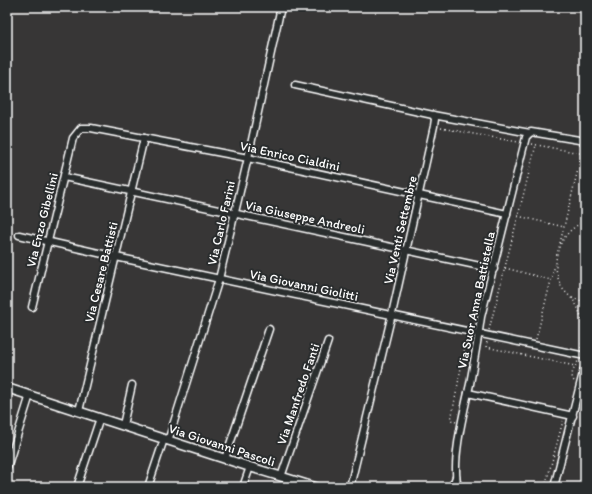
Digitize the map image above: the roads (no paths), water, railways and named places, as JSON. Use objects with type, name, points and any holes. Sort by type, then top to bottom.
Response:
[{"type":"street","name":"Via Carlo Farini","points":[[148,487],[166,440],[219,279],[248,158],[281,7]]},
{"type":"street","points":[[295,85],[433,114],[585,141]]},
{"type":"street","name":"Via Venti Settembre","points":[[350,487],[420,195],[434,126],[435,119],[433,114]]},
{"type":"street","name":"Via Enrico Cialdini","points":[[73,138],[80,128],[91,128],[248,158],[507,214]]},
{"type":"street","name":"Via Suor Anna Battistella","points":[[456,477],[461,425],[481,317],[524,143],[526,137],[531,132]]},
{"type":"street","name":"Via Enzo Gibellini","points":[[32,307],[73,138]]},
{"type":"street","name":"Via Cesare Battisti","points":[[79,411],[144,138]]},
{"type":"street","name":"Via Giuseppe Andreoli","points":[[64,177],[494,268]]},
{"type":"street","name":"Via Giovanni Giolitti","points":[[19,236],[582,355]]},
{"type":"street","points":[[225,459],[269,329]]},
{"type":"street","name":"Via Manfredo Fanti","points":[[281,477],[328,341]]},
{"type":"street","points":[[554,487],[585,365]]},
{"type":"street","points":[[123,426],[132,385]]},
{"type":"street","name":"Via Giovanni Pascoli","points":[[7,388],[281,477],[304,486],[315,487]]},
{"type":"street","points":[[468,393],[573,416]]},
{"type":"street","points":[[7,468],[30,395]]},
{"type":"street","points":[[77,487],[100,418]]},
{"type":"street","points":[[243,487],[250,467]]},
{"type":"street","points":[[452,487],[456,477]]},
{"type":"street","points":[[456,477],[458,487]]}]
